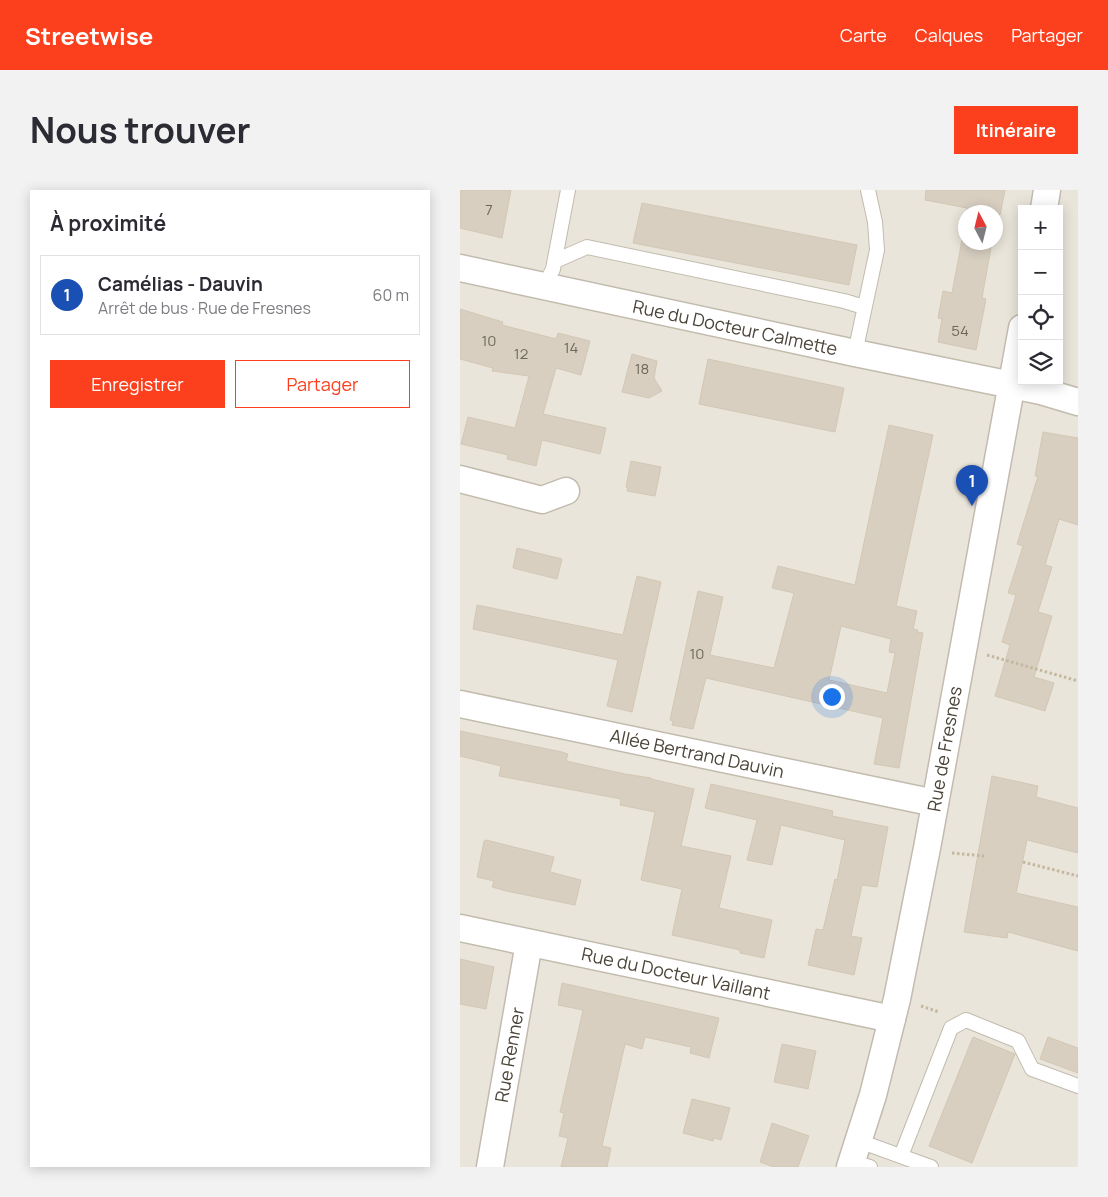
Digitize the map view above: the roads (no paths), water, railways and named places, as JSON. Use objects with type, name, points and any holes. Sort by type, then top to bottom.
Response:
[{"type":"street","points":[[1045,205],[1047,190]]},
{"type":"street","name":"Rue du Docteur Calmette","points":[[460,268],[1041,391],[1078,402]]},
{"type":"street","name":"Rue de Fresnes","points":[[858,1159],[894,1009],[935,803],[1020,340]]},
{"type":"street","points":[[460,479],[542,500],[566,490]]},
{"type":"street","name":"Allée Bertrand Dauvin","points":[[460,704],[935,803]]},
{"type":"street","name":"Rue du Docteur Vaillant","points":[[460,928],[529,943],[894,1009]]},
{"type":"street","name":"Rue Renner","points":[[490,1167],[529,943]]},
{"type":"lane","points":[[544,287],[555,261],[568,190]]},
{"type":"lane","points":[[855,353],[877,250],[875,222],[868,190]]},
{"type":"lane","points":[[555,261],[587,247],[844,301],[864,307]]},
{"type":"lane","points":[[901,1156],[951,1028],[966,1020],[1018,1041],[1032,1069],[1078,1086]]},
{"type":"lane","points":[[858,1159],[901,1156],[931,1167]]},
{"type":"place","name":"Camélias - Dauvin","points":[[972,506]]}]
